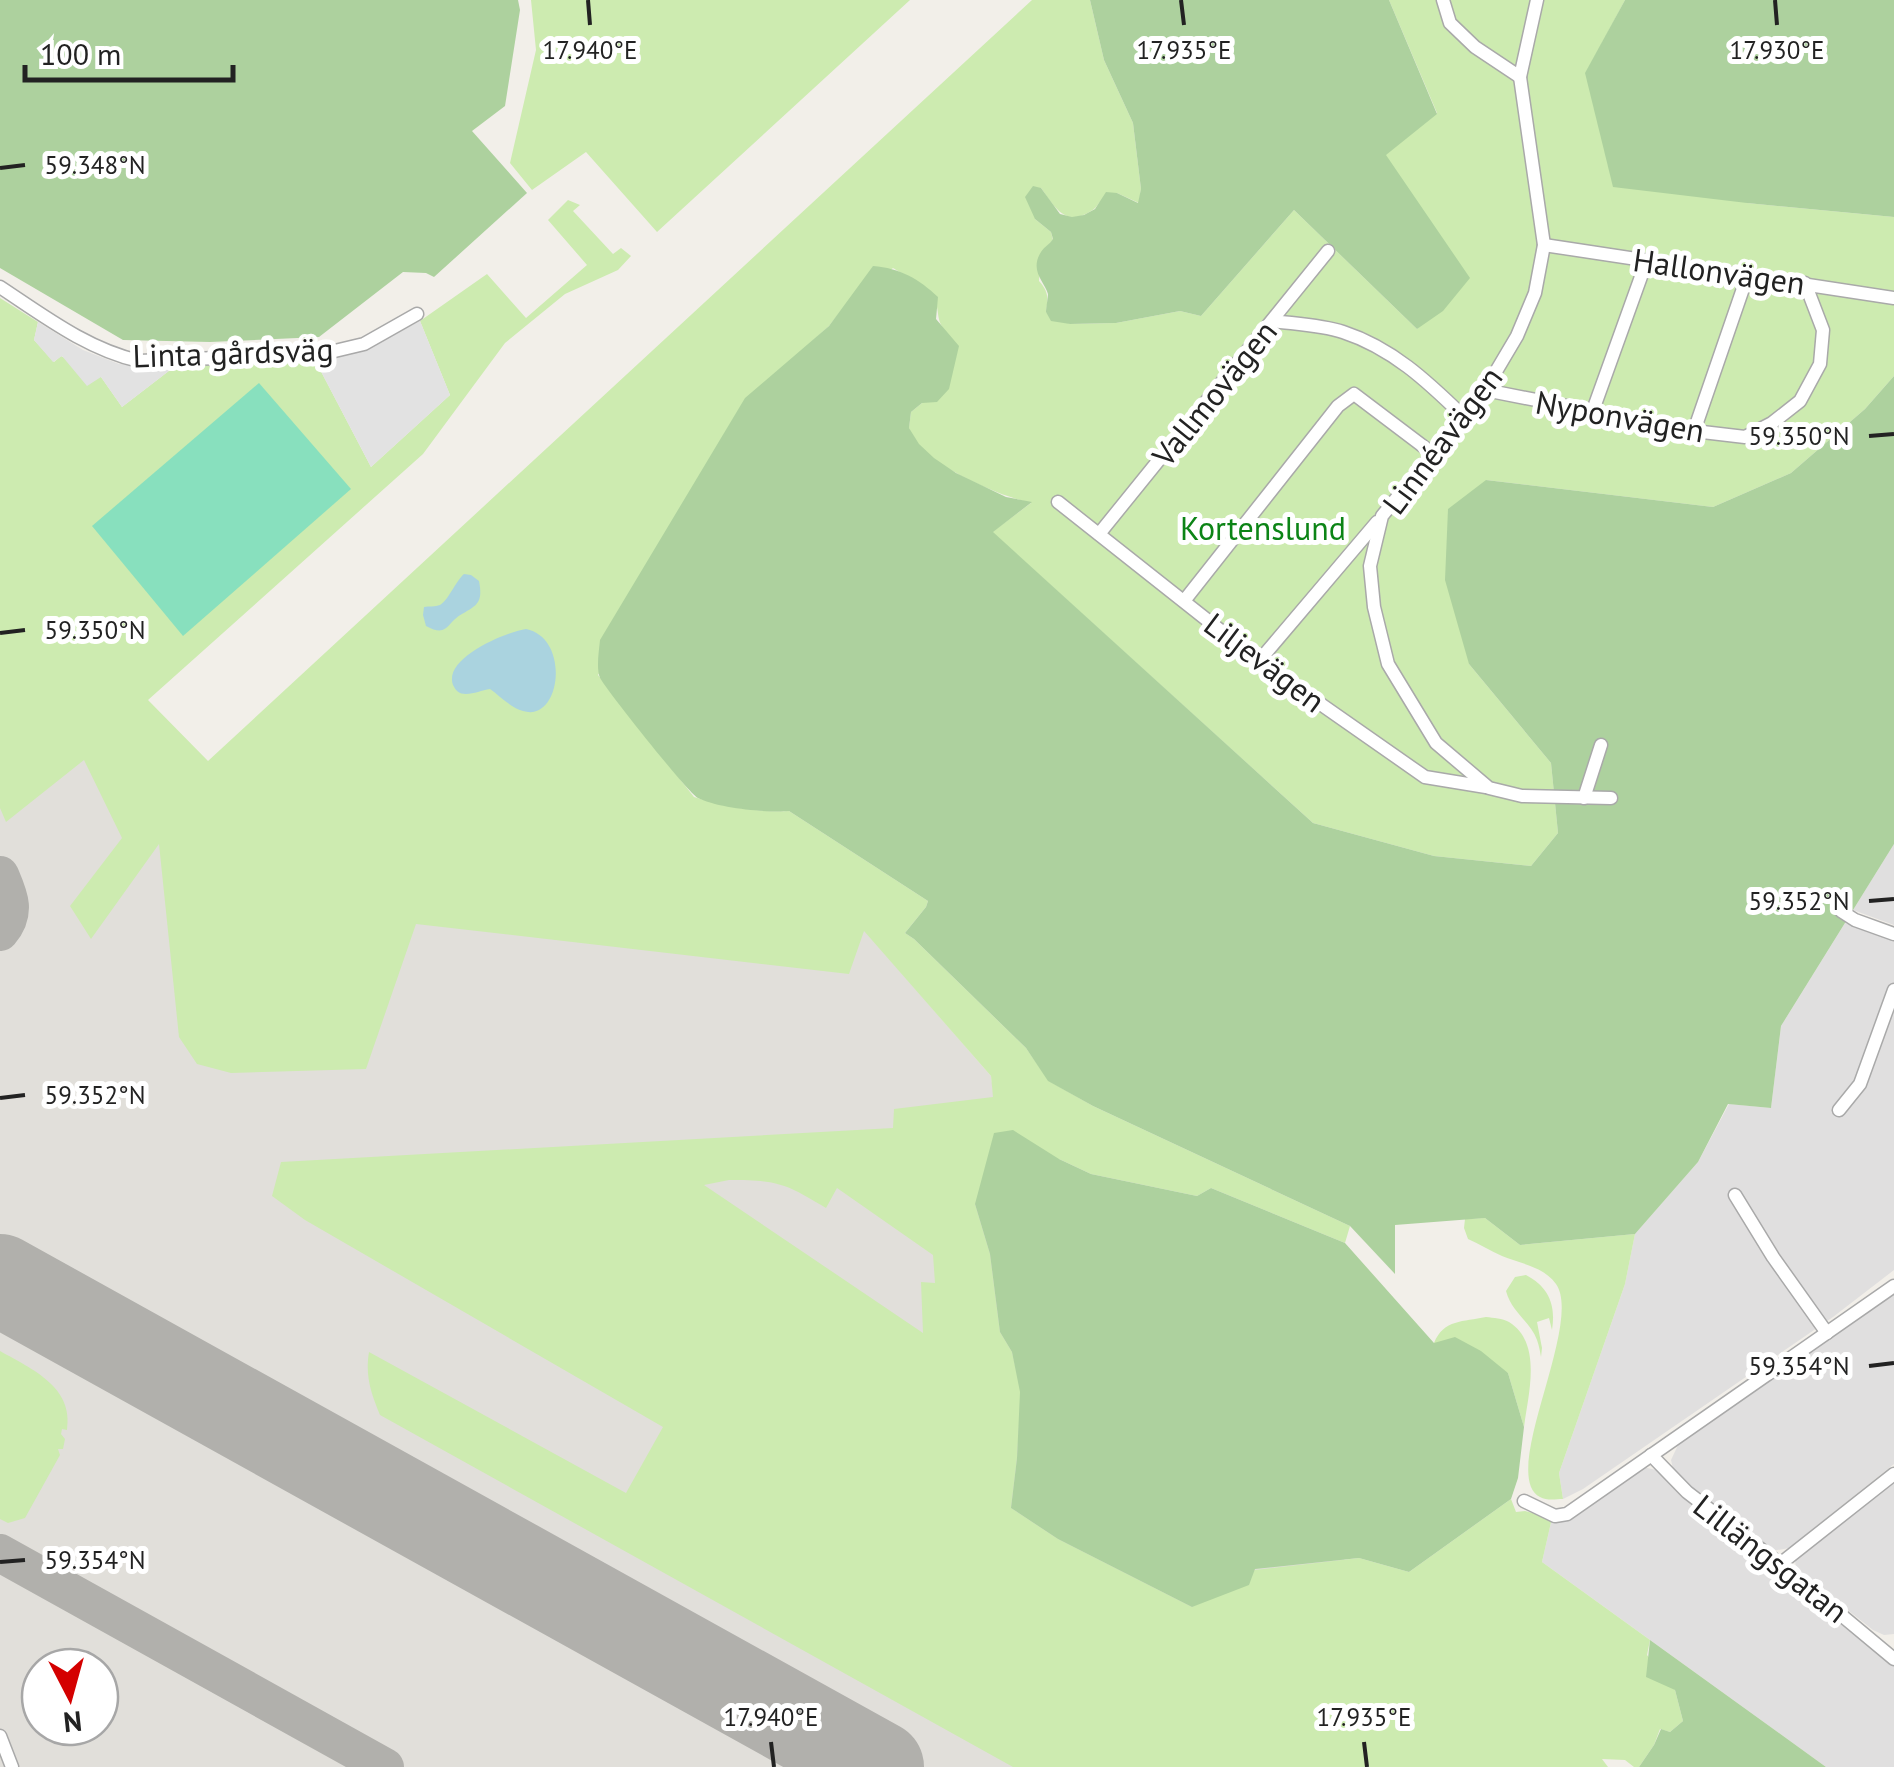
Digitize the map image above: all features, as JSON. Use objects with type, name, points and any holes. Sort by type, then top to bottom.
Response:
[{"type":"street","points":[[1444,0],[1450,23],[1475,47],[1520,77]]},
{"type":"street","name":"Linnéavägen","points":[[1488,788],[1436,743],[1388,664],[1374,608],[1370,566],[1382,516],[1484,390],[1517,336],[1535,294],[1544,245],[1520,77],[1537,0]]},
{"type":"street","name":"Hallonvägen","points":[[1544,245],[1894,298]]},
{"type":"street","name":"Vallmovägen","points":[[1098,534],[1328,251]]},
{"type":"street","points":[[1592,412],[1647,260]]},
{"type":"street","points":[[1694,431],[1748,276]]},
{"type":"street","name":"Nyponvägen","points":[[1484,390],[1694,431],[1746,437],[1800,401],[1820,364],[1822,330],[1805,283]]},
{"type":"street","name":"Linta gårdsväg","points":[[0,287],[63,329],[118,356],[139,361],[322,354],[364,344],[417,314]]},
{"type":"street","points":[[1274,321],[1340,330],[1379,346],[1423,376],[1463,416]]},
{"type":"street","points":[[1184,601],[1338,406],[1354,394],[1432,453]]},
{"type":"street","name":"Liljevägen","points":[[1058,502],[1259,661],[1425,777],[1488,788]]},
{"type":"street","points":[[1259,661],[1382,516]]},
{"type":"street","points":[[1584,798],[1601,745]]},
{"type":"street","points":[[1488,788],[1522,796],[1611,798]]},
{"type":"street","points":[[1841,911],[1894,934]]},
{"type":"street","points":[[1839,1110],[1860,1084],[1894,990]]},
{"type":"street","points":[[1735,1195],[1827,1333]]},
{"type":"street","points":[[1524,1501],[1555,1516],[1567,1514],[1894,1286]]},
{"type":"street","name":"Lillängsgatan","points":[[1651,1455],[1687,1492],[1891,1652]]},
{"type":"street","points":[[1780,1564],[1894,1474]]},
{"type":"street","points":[[0,1736],[12,1767]]},
{"type":"shaded area","points":[[420,321],[450,395],[371,467],[315,360],[367,349]]},
{"type":"shaded area","points":[[38,322],[83,350],[119,364],[174,367],[122,407],[101,377],[87,386],[62,356],[53,362],[34,340]]},
{"type":"shaded area","points":[[0,456],[178,837],[864,930],[991,1076],[997,1122],[1509,1767],[0,1767]]},
{"type":"shaded area","points":[[1894,844],[1894,925],[1853,910]]},
{"type":"shaded area","points":[[1845,923],[1894,941],[1894,1270],[1833,1317],[1563,1499],[1559,1473],[1625,1284],[1635,1234],[1698,1162],[1729,1104],[1771,1108],[1781,1026]]},
{"type":"shaded area","points":[[1894,1292],[1894,1464],[1789,1548],[1772,1551],[1674,1473],[1671,1460],[1679,1443]]},
{"type":"shaded area","points":[[1643,1467],[1656,1470],[1894,1666],[1894,1767],[1826,1767],[1542,1562],[1552,1518]]},
{"type":"shaded area","points":[[1894,1482],[1894,1634],[1884,1635],[1796,1569],[1795,1559]]},
{"type":"green space","points":[[0,0],[518,0],[520,10],[505,106],[472,131],[527,193],[434,277],[403,272],[319,337],[210,342],[123,340],[0,268]]},
{"type":"green space","points":[[531,0],[910,0],[657,232],[586,152],[532,190],[510,163],[536,50]]},
{"type":"green space","name":"Kortenslund","points":[[1032,0],[1090,0],[1104,60],[1133,123],[1141,189],[1139,203],[1117,193],[1093,210],[1074,217],[1061,213],[1041,188],[1035,219],[1051,232],[1053,240],[1041,253],[1039,281],[1047,295],[1046,312],[1070,324],[1116,323],[1180,311],[1201,316],[1294,210],[1417,329],[1469,278],[1385,155],[1437,113],[1389,0],[1625,0],[1586,73],[1747,203],[1894,217],[1894,376],[1865,409],[1791,473],[1713,507],[1486,480],[1469,664],[1551,763],[1558,833],[1531,866],[1434,856],[1313,823],[992,532],[1031,503],[962,476],[916,441],[909,428],[911,412],[922,403],[945,331],[931,293],[893,268],[847,303],[829,326],[779,371],[598,675],[694,797],[741,808],[789,811],[928,901],[905,933],[1026,1048],[1049,1081],[1093,1106],[1350,1226],[1345,1243],[1211,1188],[1197,1196],[1091,1174],[1059,1159],[975,1204],[990,1254],[1000,1332],[1012,1352],[1021,1392],[1011,1508],[1058,1539],[1192,1607],[1255,1570],[1359,1558],[1409,1572],[1511,1499],[1516,1512],[1552,1518],[1542,1562],[1650,1640],[1647,1655],[1675,1690],[1683,1721],[1670,1732],[1660,1729],[1639,1767],[1625,1760],[1602,1759],[1608,1767],[1013,1767],[380,1415],[370,1384],[369,1352],[626,1493],[663,1427],[305,1220],[272,1196],[281,1162],[893,1128],[894,1109],[993,1097],[991,1076],[864,931],[849,974],[416,924],[366,1069],[231,1073],[197,1064],[179,1037],[159,844],[91,939],[70,906],[122,838],[84,760],[6,822],[0,808],[0,298],[38,322],[34,340],[54,362],[61,356],[101,377],[122,407],[174,367],[315,360],[371,467],[450,395],[420,321],[487,274],[526,318],[587,265],[548,220],[568,200],[580,205],[573,211],[613,254],[621,248],[631,256],[618,270],[565,294],[505,343],[423,454],[148,700],[208,761]],"holes":[[[729,1180],[770,1182],[826,1208],[837,1188],[933,1255],[935,1283],[921,1282],[923,1333],[704,1185]]]},
{"type":"green space","points":[[1090,0],[1389,0],[1437,114],[1386,155],[1470,278],[1443,311],[1417,329],[1294,210],[1201,316],[1180,311],[1116,323],[1051,321],[1046,312],[1048,294],[1037,265],[1041,252],[1053,239],[1051,232],[1035,219],[1025,197],[1033,186],[1041,188],[1060,214],[1072,217],[1095,209],[1106,192],[1138,203],[1141,189],[1133,123],[1104,60]]},
{"type":"green space","points":[[1625,0],[1894,0],[1894,217],[1613,187],[1585,73]]},
{"type":"green space","points":[[873,266],[908,276],[938,297],[936,319],[959,346],[949,389],[937,402],[922,403],[911,412],[909,428],[919,444],[956,473],[1006,497],[1032,502],[993,532],[1313,823],[1434,856],[1531,866],[1558,833],[1551,763],[1469,664],[1445,580],[1448,509],[1486,480],[1713,507],[1791,473],[1865,409],[1894,376],[1894,844],[1781,1026],[1771,1108],[1728,1104],[1698,1162],[1635,1234],[1520,1245],[1485,1218],[1395,1225],[1395,1274],[1350,1226],[1093,1106],[1048,1081],[1026,1048],[905,933],[928,901],[789,811],[742,809],[698,798],[632,721],[600,678],[600,640],[745,398],[829,326]]},
{"type":"green space","points":[[259,383],[351,489],[183,636],[92,526]]},
{"type":"green space","points":[[1013,1130],[1091,1174],[1197,1196],[1211,1188],[1345,1243],[1434,1343],[1455,1337],[1481,1351],[1508,1373],[1524,1427],[1518,1478],[1511,1499],[1409,1572],[1359,1558],[1255,1569],[1249,1585],[1192,1607],[1058,1539],[1011,1508],[1020,1392],[1012,1352],[1000,1332],[990,1254],[975,1204],[994,1133]]},
{"type":"green space","points":[[1485,1218],[1520,1245],[1635,1234],[1625,1284],[1559,1473],[1563,1499],[1540,1497],[1530,1483],[1529,1460],[1562,1304],[1556,1284],[1545,1273],[1468,1239],[1465,1219]]},
{"type":"green space","points":[[1526,1275],[1540,1285],[1552,1305],[1552,1330],[1549,1318],[1537,1322],[1541,1357],[1534,1333],[1506,1291],[1515,1277]]},
{"type":"green space","points":[[1486,1317],[1509,1322],[1526,1343],[1531,1370],[1524,1427],[1508,1373],[1434,1343],[1449,1326]]},
{"type":"green space","points":[[0,1351],[48,1381],[64,1402],[67,1415],[67,1430],[62,1429],[61,1434],[65,1439],[63,1449],[58,1449],[60,1455],[25,1518],[8,1523],[0,1519]]},
{"type":"green space","points":[[1650,1640],[1826,1767],[1639,1767],[1661,1729],[1670,1732],[1683,1721],[1675,1690],[1646,1677]]},
{"type":"water","points":[[464,574],[479,581],[478,602],[443,630],[426,626],[424,607],[443,603]]},
{"type":"water","points":[[526,629],[550,647],[555,662],[553,693],[546,705],[536,711],[523,711],[490,689],[466,694],[457,690],[452,675],[466,656],[491,641]]},
{"type":"taxiway","points":[[0,875],[10,911],[0,932]]},
{"type":"taxiway","points":[[0,1553],[385,1767]]},
{"type":"runway","points":[[0,1280],[878,1767]]}]
